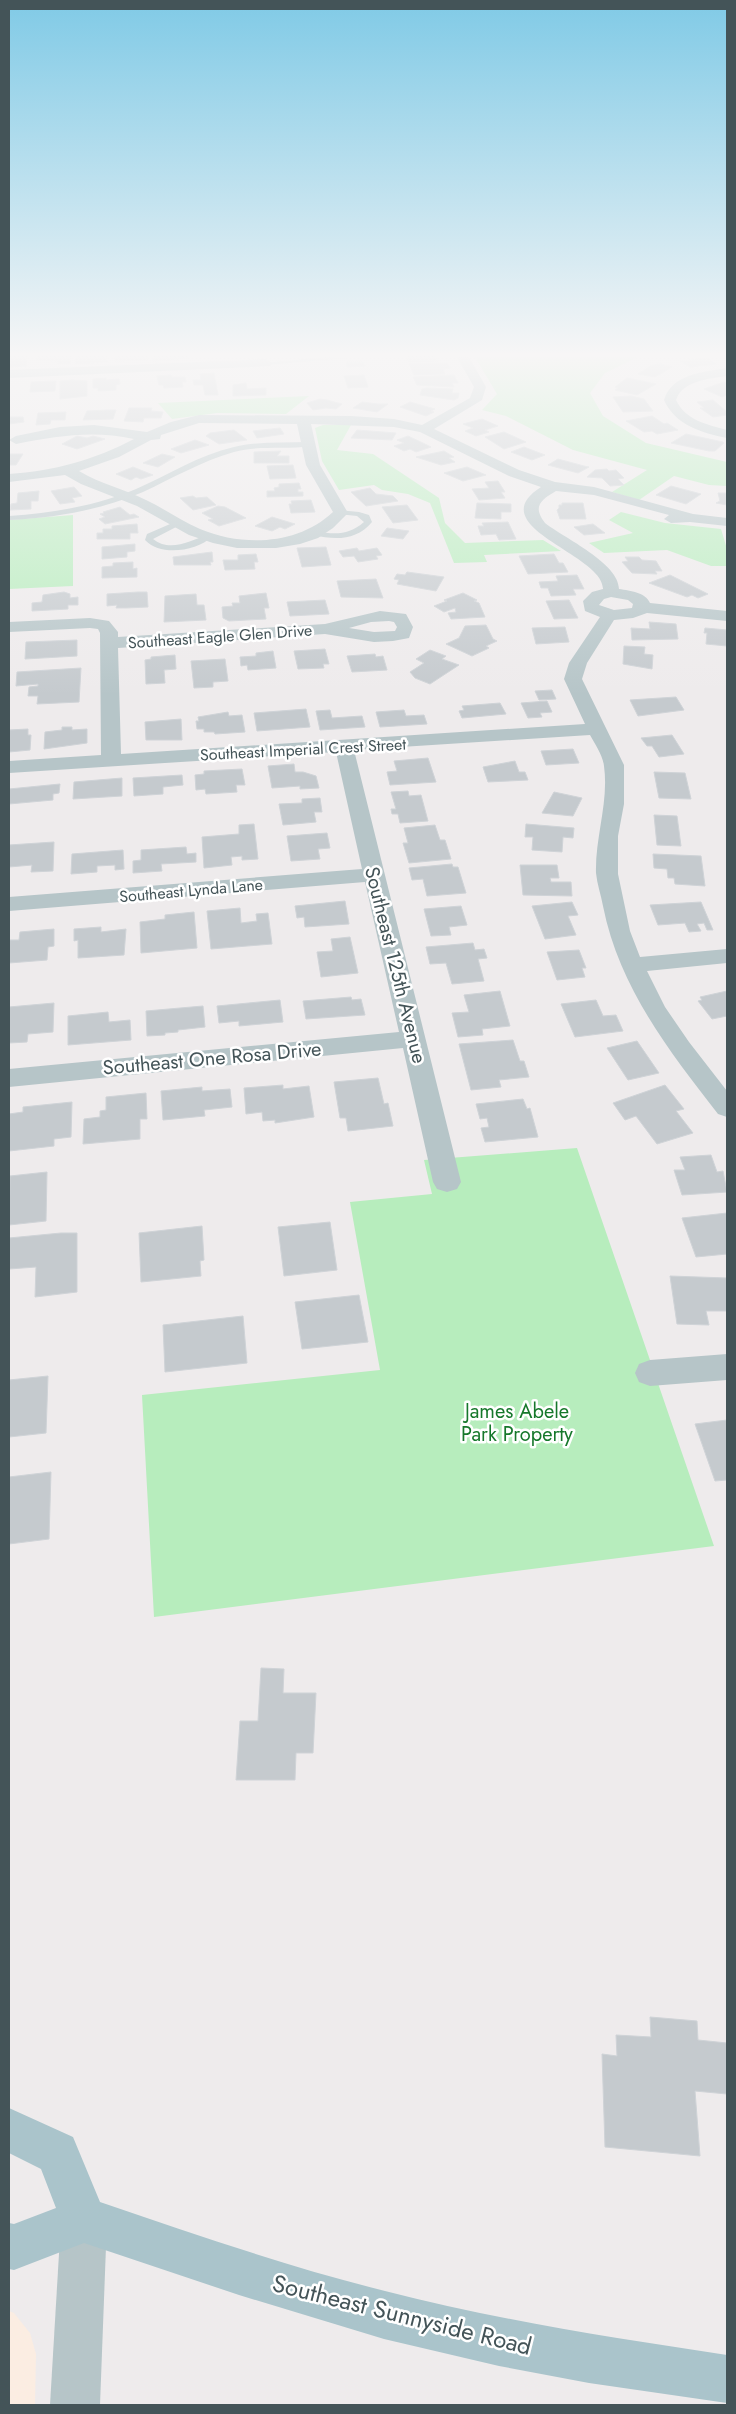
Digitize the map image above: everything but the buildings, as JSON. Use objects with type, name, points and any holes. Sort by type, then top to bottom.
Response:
[{"type":"main road","points":[[9,2130],[58,2153],[84,2220],[14,2248],[9,2246]]},
{"type":"main road","name":"Southeast Sunnyside Road","points":[[84,2220],[239,2272],[384,2315],[508,2344],[589,2359],[719,2388]]},
{"type":"street","points":[[9,478],[73,470]]},
{"type":"street","points":[[69,471],[208,537],[256,544],[289,541],[316,532],[334,522],[341,512],[316,470]]},
{"type":"street","points":[[507,470],[570,490],[581,497],[643,515],[669,519],[690,518],[727,522]]},
{"type":"street","points":[[553,486],[536,498],[531,506],[531,515],[545,531],[580,552],[605,573],[611,582],[611,592]]},
{"type":"street","points":[[611,592],[633,596],[642,602],[642,607],[640,611],[625,615],[609,615],[591,607],[591,601],[598,595],[611,592]]},
{"type":"street","points":[[642,607],[727,616]]},
{"type":"street","points":[[609,615],[578,662],[573,678],[614,765],[614,804],[608,836],[607,874],[619,931],[632,965],[654,1008],[680,1048],[727,1108]]},
{"type":"street","name":"Southeast Eagle Glen Drive","points":[[9,627],[90,623],[103,625],[109,632],[109,643],[325,629]]},
{"type":"street","points":[[109,643],[111,760]]},
{"type":"street","name":"Southeast Imperial Crest Street","points":[[9,767],[344,747],[598,729]]},
{"type":"street","name":"Southeast 125th Avenue","points":[[344,747],[447,1182]]},
{"type":"street","name":"Southeast Lynda Lane","points":[[9,904],[373,875]]},
{"type":"street","points":[[632,965],[727,956]]},
{"type":"street","name":"Southeast One Rosa Drive","points":[[9,1078],[414,1039]]},
{"type":"street","points":[[650,1372],[727,1367]]},
{"type":"street","points":[[75,2405],[84,2220]]},
{"type":"lane","points":[[9,518],[69,511],[125,496],[183,470]]},
{"type":"lane","points":[[316,532],[334,536],[346,536],[354,533],[368,522],[366,518],[359,514],[341,512]]},
{"type":"lane","points":[[177,523],[150,536],[149,540],[156,547],[167,548],[198,542],[208,537]]},
{"type":"shaded area","points":[[9,2311],[14,2313],[30,2333],[36,2354],[35,2405],[9,2405]]},
{"type":"green space","points":[[327,470],[396,470],[439,498],[445,523],[465,543],[543,540],[561,551],[484,555],[487,562],[454,563],[430,503],[408,494],[382,490],[374,485],[339,490]]},
{"type":"green space","points":[[647,470],[727,470],[727,486],[709,485],[674,476],[639,500],[612,492]]},
{"type":"green space","points":[[621,512],[665,523],[721,529],[727,549],[727,566],[711,566],[667,550],[604,553],[589,543],[633,533],[609,520]]},
{"type":"green space","points":[[73,515],[73,586],[9,589],[9,520]]},
{"type":"green space","name":"James Abele Park Property","points":[[577,1148],[714,1546],[154,1617],[142,1395],[380,1370],[350,1202],[432,1194],[424,1160]]}]
